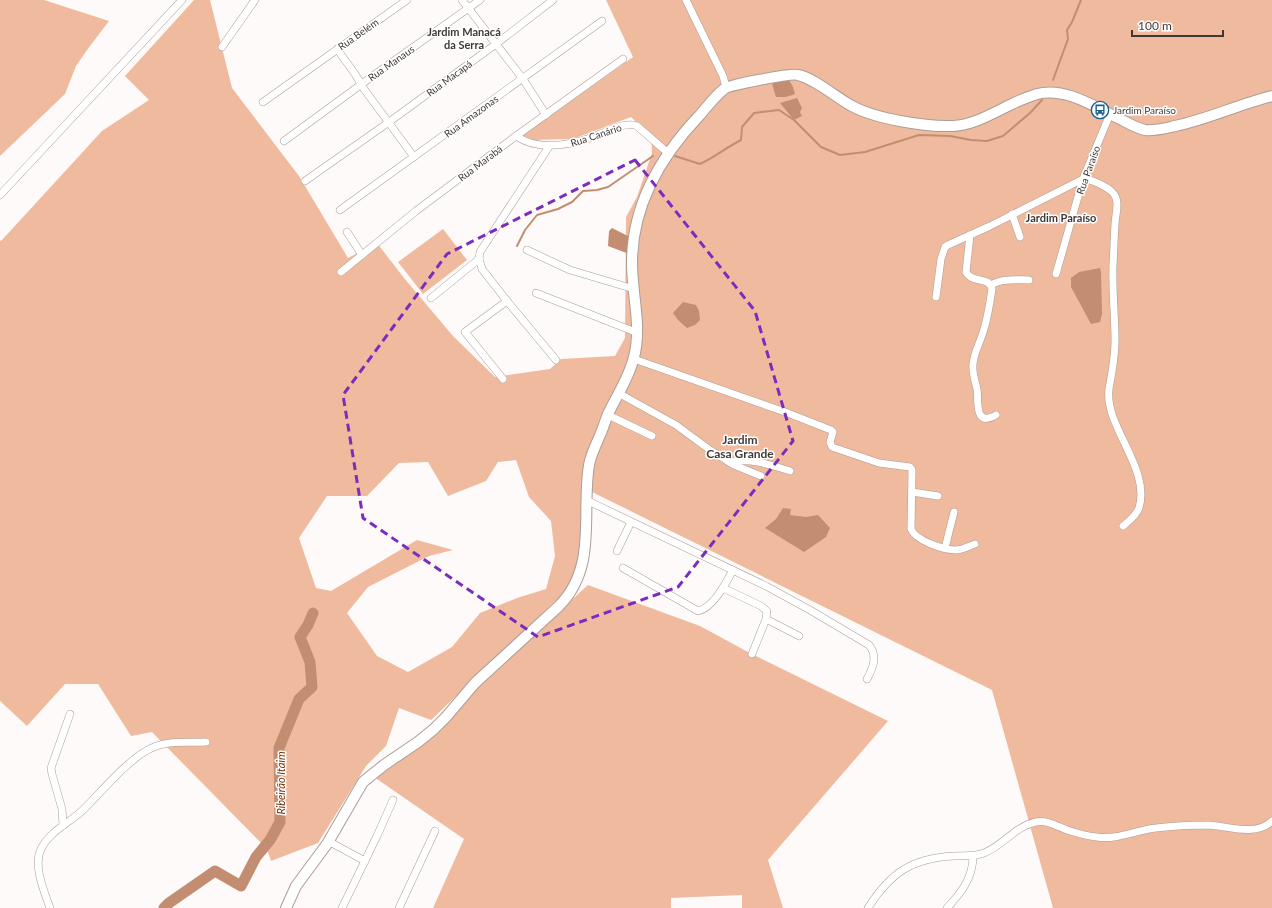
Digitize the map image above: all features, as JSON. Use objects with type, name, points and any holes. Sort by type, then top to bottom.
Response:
[{"type":"main road","points":[[286,908],[296,886],[328,841],[363,782],[378,769],[418,742],[437,726],[475,683],[566,598],[578,577],[583,562],[586,539],[586,500],[590,460],[608,415],[620,394],[634,359],[638,332],[632,263],[633,240],[647,190],[668,153],[692,123],[726,87],[796,74],[809,79],[854,107],[874,116],[905,122],[943,126],[958,126],[975,121],[1013,103],[1043,92],[1055,92],[1068,95],[1144,130],[1154,130],[1181,125],[1208,118],[1272,96]]},
{"type":"street","points":[[0,195],[182,0]]},
{"type":"street","points":[[222,47],[255,0]]},
{"type":"street","name":"Rua Belém","points":[[263,102],[407,0]]},
{"type":"street","points":[[462,0],[523,79],[546,115]]},
{"type":"street","name":"Rua Manaus","points":[[284,141],[361,84],[480,0]]},
{"type":"street","name":"Rua Macapá","points":[[305,181],[496,44],[553,0]]},
{"type":"street","points":[[686,0],[723,76],[726,87]]},
{"type":"street","name":"Rua Amazonas","points":[[340,210],[602,21]]},
{"type":"street","points":[[337,49],[414,156]]},
{"type":"street","name":"Rua Marabá","points":[[341,272],[416,211],[516,136],[623,59]]},
{"type":"street","name":"Rua Paraíso","points":[[1056,274],[1083,179],[1110,114]]},
{"type":"street","name":"Rua Canário","points":[[516,136],[528,142],[550,145],[569,144],[632,124],[637,126],[668,153]]},
{"type":"street","points":[[550,145],[480,252],[479,260],[482,268],[507,301],[556,360]]},
{"type":"street","points":[[936,297],[941,259],[945,248],[952,242],[970,235],[1083,179],[1089,179],[1106,187],[1115,194],[1117,198],[1113,266],[1114,360],[1108,396],[1110,409],[1132,460],[1140,488],[1139,507],[1135,515],[1123,526]]},
{"type":"street","points":[[1012,214],[1020,237]]},
{"type":"street","points":[[347,232],[362,255]]},
{"type":"street","points":[[970,235],[966,272],[968,276],[989,282],[991,285]]},
{"type":"street","points":[[527,250],[570,270],[634,289]]},
{"type":"street","points":[[431,298],[479,260]]},
{"type":"street","points":[[991,285],[1003,280],[1029,280]]},
{"type":"street","points":[[991,285],[986,321],[974,357],[973,372],[977,389],[977,408],[979,413],[982,416],[989,418],[996,415]]},
{"type":"street","points":[[536,293],[638,332]]},
{"type":"street","points":[[503,379],[465,332],[507,301]]},
{"type":"street","points":[[634,359],[785,412],[831,430],[833,432],[830,442],[832,447],[879,463],[910,467],[912,470],[911,529],[913,534],[924,541],[945,548],[958,550],[975,544]]},
{"type":"street","points":[[620,394],[676,425],[729,462],[761,476]]},
{"type":"street","points":[[608,415],[652,436]]},
{"type":"street","points":[[729,462],[752,460],[790,471]]},
{"type":"street","points":[[912,492],[938,496]]},
{"type":"street","points":[[586,500],[766,586],[869,645],[873,652],[874,658],[871,672],[867,679]]},
{"type":"street","points":[[945,548],[954,512]]},
{"type":"street","points":[[616,551],[631,522]]},
{"type":"street","points":[[623,568],[698,611],[702,610],[717,597],[733,570]]},
{"type":"street","points":[[723,588],[761,606],[767,611],[766,618],[752,654]]},
{"type":"street","points":[[766,618],[799,636]]},
{"type":"street","points":[[63,825],[62,809],[51,768],[70,714]]},
{"type":"street","points":[[50,908],[40,874],[39,857],[41,849],[50,836],[86,808],[139,755],[154,747],[170,743],[206,742]]},
{"type":"street","points":[[345,907],[393,800]]},
{"type":"street","points":[[868,908],[880,891],[900,871],[916,862],[954,856],[973,856],[986,852],[1018,829],[1036,822],[1051,823],[1068,830],[1096,837],[1109,838],[1156,828],[1208,825],[1242,830],[1254,829],[1268,825],[1272,821]]},
{"type":"street","points":[[398,908],[435,831]]},
{"type":"street","points":[[328,841],[366,861]]},
{"type":"street","points":[[947,908],[967,884],[973,866],[973,856]]},
{"type":"highlighted area","points":[[635,160],[755,311],[793,441],[678,587],[538,637],[363,518],[343,395],[447,254]]},
{"type":"shaded area","points":[[0,0],[44,0],[109,21],[76,66],[65,94],[0,156]]},
{"type":"shaded area","points":[[194,0],[210,0],[232,88],[299,176],[348,258],[377,243],[404,278],[453,336],[495,377],[550,369],[561,359],[615,356],[625,338],[626,217],[637,197],[652,153],[651,137],[631,117],[573,139],[530,140],[523,135],[633,57],[606,0],[1272,0],[1272,908],[1053,908],[992,690],[584,488],[581,562],[570,587],[431,720],[399,708],[386,746],[366,766],[318,843],[271,861],[267,849],[152,732],[131,736],[98,684],[65,684],[27,726],[0,701],[0,241],[102,131],[149,100],[125,76]],"holes":[[[516,460],[529,497],[551,521],[555,556],[546,589],[517,598],[480,613],[452,647],[408,672],[377,656],[347,613],[368,587],[429,556],[453,550],[417,540],[331,591],[316,588],[299,538],[327,496],[367,496],[399,463],[428,462],[448,496],[486,481],[498,462]]]},
{"type":"shaded area","points":[[789,80],[795,94],[786,97],[776,97],[772,84]]},
{"type":"shaded area","points":[[797,98],[802,108],[800,112],[802,116],[794,120],[780,103]]},
{"type":"shaded area","points":[[612,228],[628,236],[629,254],[608,246],[609,231]]},
{"type":"shaded area","points":[[443,229],[467,260],[423,294],[398,262]]},
{"type":"shaded area","points":[[1100,268],[1102,314],[1100,322],[1091,324],[1071,287],[1071,278],[1079,272]]},
{"type":"shaded area","points":[[683,302],[696,305],[699,311],[700,320],[695,325],[687,328],[673,313]]},
{"type":"shaded area","points":[[783,508],[791,509],[790,515],[806,517],[818,515],[830,528],[826,537],[804,552],[765,528],[776,519]]},
{"type":"shaded area","points":[[588,585],[700,626],[748,652],[888,721],[768,860],[783,908],[742,908],[742,895],[671,898],[671,908],[433,908],[464,839],[374,777],[454,707]]},
{"type":"waterway","points":[[1053,80],[1068,39],[1067,30],[1081,0]]},
{"type":"waterway","points":[[675,156],[700,164],[741,140],[742,127],[754,113],[779,110],[794,120],[821,147],[840,155],[865,152],[919,135],[950,136],[987,141],[1003,136],[1030,113],[1042,100]]},
{"type":"waterway","points":[[517,246],[525,230],[537,215],[558,209],[572,202],[583,191],[597,190],[608,187],[653,156]]},
{"type":"waterway","name":"Ribeirão Itaim","points":[[164,908],[215,871],[241,886],[256,857],[270,840],[280,822],[279,748],[299,699],[312,687],[310,662],[300,637],[308,625],[313,613]]},
{"type":"place","name":"Jardim Paraíso","points":[[1100,110]]},
{"type":"district","name":"Jardim Manacá da Serra","points":[[464,37]]},
{"type":"district","name":"Jardim Paraíso","points":[[1061,217]]},
{"type":"district","name":"Jardim Casa Grande","points":[[740,446]]}]
